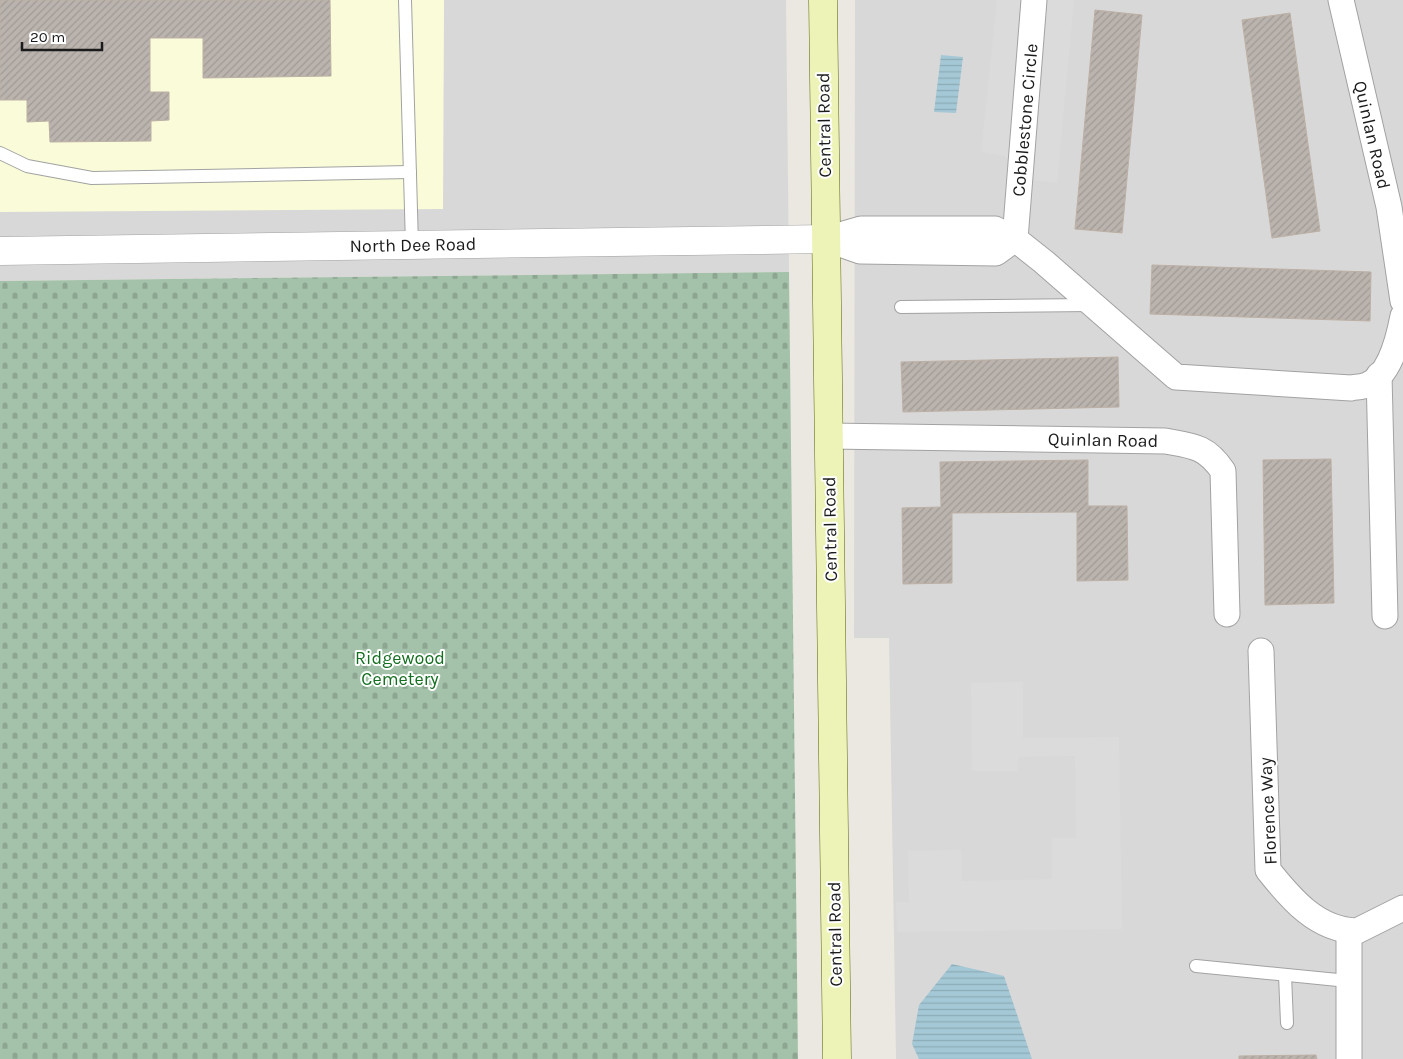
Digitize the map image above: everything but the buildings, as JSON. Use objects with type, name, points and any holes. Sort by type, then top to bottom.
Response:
[{"type":"main road","name":"Central Road","points":[[823,0],[837,1059]]},
{"type":"street","name":"Cobblestone Circle","points":[[1015,239],[1034,0]]},
{"type":"street","name":"Quinlan Road","points":[[1341,0],[1389,207],[1403,300]]},
{"type":"street","points":[[826,239],[861,229],[995,229],[1015,239],[1095,305],[1176,377],[1351,388],[1373,380],[1397,346],[1403,316]]},
{"type":"street","name":"North Dee Road","points":[[0,250],[826,239]]},
{"type":"street","points":[[1373,380],[1385,616]]},
{"type":"street","name":"Quinlan Road","points":[[829,436],[1165,441],[1199,447],[1214,457],[1223,471],[1227,614]]},
{"type":"street","name":"Florence Way","points":[[1261,651],[1268,870],[1290,899],[1304,910],[1319,920],[1348,930]]},
{"type":"street","points":[[1349,1059],[1348,930],[1357,931],[1403,908]]},
{"type":"lane","points":[[405,0],[412,245]]},
{"type":"lane","points":[[1,154],[27,166],[92,178],[410,172]]},
{"type":"lane","points":[[901,307],[1095,305]]},
{"type":"lane","points":[[1196,966],[1348,980]]},
{"type":"lane","points":[[1285,975],[1288,1023]]},
{"type":"shaded area","points":[[0,0],[786,0],[789,272],[0,281]]},
{"type":"shaded area","points":[[0,0],[444,0],[443,209],[0,212]]},
{"type":"shaded area","points":[[855,0],[1403,0],[1403,1059],[896,1059],[889,638],[854,638]]},
{"type":"shaded area","points":[[997,0],[1074,0],[1057,183],[1031,180],[1004,156],[981,152]]},
{"type":"shaded area","points":[[1023,682],[1023,738],[1119,737],[1122,929],[897,932],[896,902],[909,902],[908,851],[961,850],[962,881],[1052,879],[1052,838],[1076,838],[1075,756],[1019,757],[1018,771],[972,771],[971,683]]},
{"type":"green space","name":"Ridgewood Cemetery","points":[[789,272],[798,1059],[0,1059],[0,281]]},
{"type":"water","points":[[941,55],[963,57],[956,113],[934,112]]},
{"type":"water","points":[[952,964],[1004,976],[1032,1059],[919,1059],[912,1044],[919,1005]]}]
